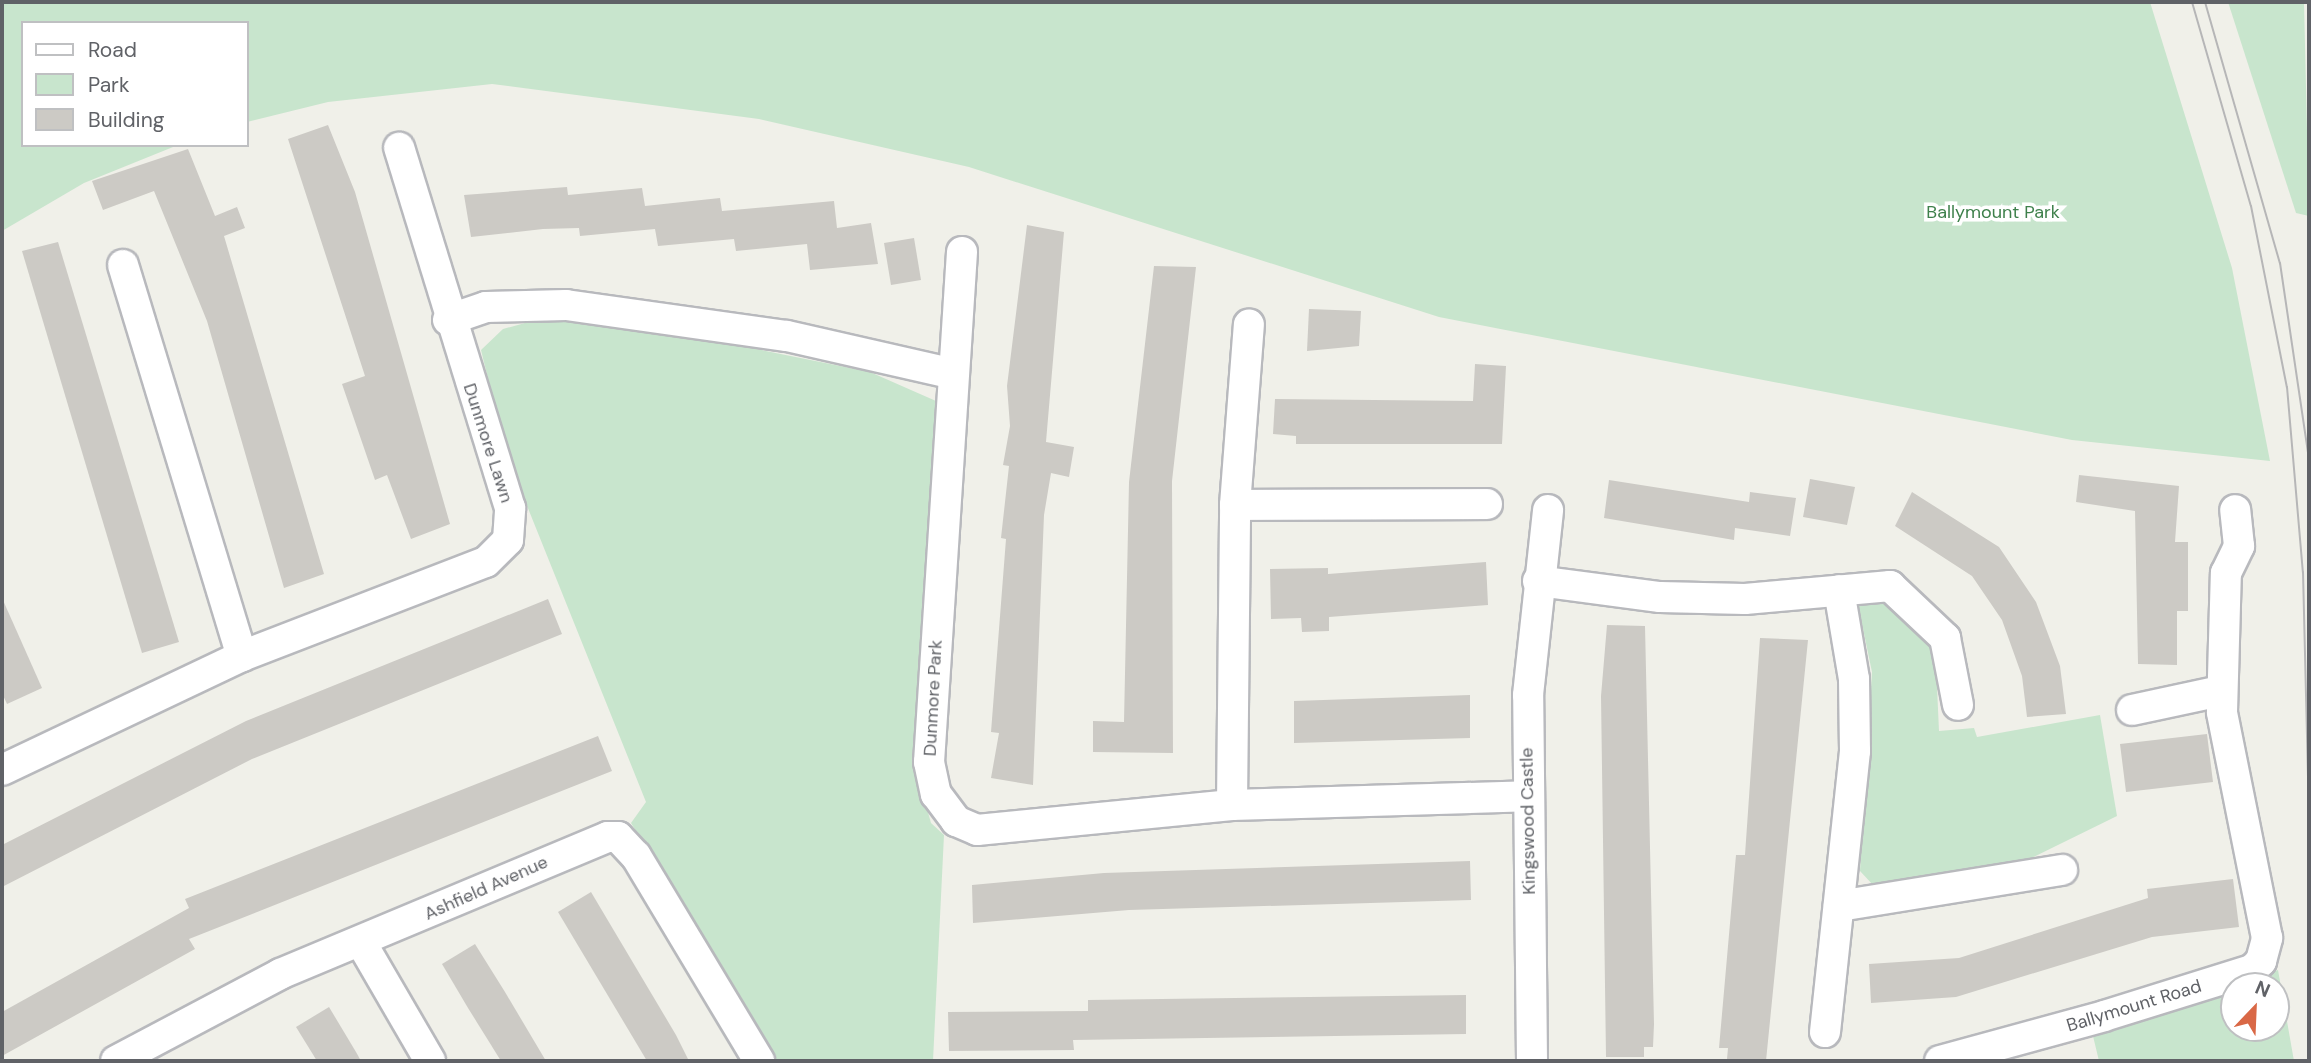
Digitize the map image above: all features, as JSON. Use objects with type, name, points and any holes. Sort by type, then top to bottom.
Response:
[{"type":"street","name":"Dunmore Lawn","points":[[2,770],[242,656],[485,562],[508,540],[510,508],[448,320],[399,148]]},
{"type":"street","name":"Dunmore Park","points":[[962,252],[950,373],[929,762],[936,794],[956,821],[977,830],[1232,805],[1527,796]]},
{"type":"street","points":[[123,265],[242,656]]},
{"type":"street","points":[[448,320],[486,307],[566,305],[787,336],[950,373]]},
{"type":"street","points":[[1232,805],[1235,505],[1249,325]]},
{"type":"street","points":[[1235,505],[1487,504]]},
{"type":"street","name":"Kingswood Castle","points":[[1532,1061],[1527,796],[1538,581],[1548,510]]},
{"type":"street","name":"Ballymount Road","points":[[1940,1061],[2105,1016],[2252,970],[2261,961],[2267,938],[2245,849],[2221,691],[2226,573],[2239,546],[2235,510]]},
{"type":"street","points":[[1538,581],[1660,597],[1745,600],[1890,586],[1916,607],[1945,638],[1958,705]]},
{"type":"street","points":[[1825,1032],[1855,751],[1854,679],[1839,590]]},
{"type":"street","points":[[2132,710],[2221,691]]},
{"type":"street","name":"Ashfield Avenue","points":[[116,1061],[280,974],[362,944],[588,842],[618,837],[636,856],[759,1061]]},
{"type":"street","points":[[1839,906],[2062,870]]},
{"type":"street","points":[[362,944],[430,1061]]},
{"type":"green space","name":"Ballymount Park","points":[[2,2],[2150,2],[2232,268],[2270,461],[2072,440],[1439,317],[969,167],[759,119],[492,84],[328,102],[248,122],[248,21],[21,21],[21,147],[173,147],[84,183],[2,231]]},
{"type":"green space","points":[[2228,2],[2304,2],[2309,216],[2296,213]]},
{"type":"green space","points":[[543,318],[697,337],[870,372],[936,401],[913,759],[931,823],[944,835],[933,1061],[773,1061],[631,823],[646,802],[507,456],[481,350],[503,329]]},
{"type":"green space","points":[[1890,598],[1935,643],[1939,731],[1974,728],[1977,737],[2100,715],[2117,816],[2015,866],[1873,885],[1860,871],[1872,672],[1857,600]]},
{"type":"green space","points":[[2220,992],[2220,1042],[2290,1042],[2290,1038],[2294,1061],[2099,1061],[2093,1036]]},
{"type":"building","points":[[328,125],[355,192],[450,524],[411,539],[387,475],[375,480],[342,384],[365,376],[288,139]]},
{"type":"building","points":[[188,149],[215,216],[237,207],[245,228],[224,236],[324,574],[284,588],[207,321],[154,191],[103,210],[92,181]]},
{"type":"building","points":[[567,187],[568,195],[642,188],[645,206],[720,198],[722,211],[834,201],[837,228],[871,223],[878,264],[810,270],[807,244],[736,251],[734,239],[658,246],[655,229],[580,236],[579,228],[543,229],[471,237],[464,195]]},
{"type":"building","points":[[1027,225],[1064,232],[1046,442],[1074,447],[1069,477],[1051,473],[1044,515],[1033,785],[991,778],[999,733],[991,732],[1006,539],[1001,538],[1009,466],[1003,465],[1010,426],[1007,386]]},
{"type":"building","points":[[914,238],[921,280],[891,285],[884,243]]},
{"type":"building","points":[[58,242],[179,642],[142,653],[22,251]]},
{"type":"building","points":[[1154,266],[1196,267],[1172,481],[1173,753],[1093,752],[1093,721],[1124,722],[1129,482]]},
{"type":"building","points":[[1309,309],[1361,311],[1359,346],[1307,351]]},
{"type":"building","points":[[1475,364],[1506,366],[1502,444],[1296,444],[1296,436],[1273,434],[1275,399],[1473,401]]},
{"type":"building","points":[[2079,475],[2179,486],[2175,542],[2188,542],[2188,611],[2177,611],[2177,665],[2138,664],[2135,511],[2076,502]]},
{"type":"building","points":[[1810,479],[1855,487],[1847,525],[1803,517]]},
{"type":"building","points":[[1609,480],[1749,502],[1750,492],[1796,498],[1790,536],[1735,528],[1734,540],[1604,518]]},
{"type":"building","points":[[1912,492],[1999,547],[2036,602],[2060,666],[2066,714],[2027,717],[2022,676],[2002,620],[1972,576],[1895,526]]},
{"type":"building","points":[[1486,562],[1488,605],[1329,617],[1329,631],[1302,632],[1301,618],[1271,619],[1270,569],[1328,568],[1328,574]]},
{"type":"building","points":[[2,598],[42,688],[7,704],[2,693]]},
{"type":"building","points":[[548,599],[562,634],[252,759],[2,887],[2,845],[246,721]]},
{"type":"building","points":[[1607,625],[1645,626],[1654,1024],[1653,1047],[1644,1047],[1644,1057],[1606,1057],[1601,696]]},
{"type":"building","points":[[1760,638],[1808,640],[1766,1061],[1727,1059],[1728,1048],[1719,1048],[1736,855],[1745,855]]},
{"type":"building","points":[[1470,695],[1470,738],[1294,743],[1294,701]]},
{"type":"building","points":[[2207,734],[2213,782],[2126,792],[2120,744]]},
{"type":"building","points":[[598,736],[612,771],[189,939],[195,949],[2,1056],[2,1012],[189,908],[185,899]]},
{"type":"building","points":[[1470,861],[1471,900],[1129,910],[973,923],[972,885],[1104,873]]},
{"type":"building","points":[[2233,879],[2239,927],[2152,937],[1956,997],[1871,1003],[1869,964],[1959,958],[2148,898],[2147,889]]},
{"type":"building","points":[[591,892],[689,1061],[647,1061],[558,912]]},
{"type":"building","points":[[475,944],[546,1061],[501,1061],[468,1008],[442,964]]},
{"type":"building","points":[[1466,995],[1466,1034],[1073,1040],[1074,1050],[949,1051],[948,1012],[1088,1011],[1088,1000]]},
{"type":"building","points":[[329,1007],[361,1061],[317,1061],[296,1027]]},
{"type":"tram line","points":[[2192,2],[2251,206],[2287,387],[2303,572],[2309,810]]},
{"type":"tram line","points":[[2205,2],[2280,263],[2309,459]]}]
